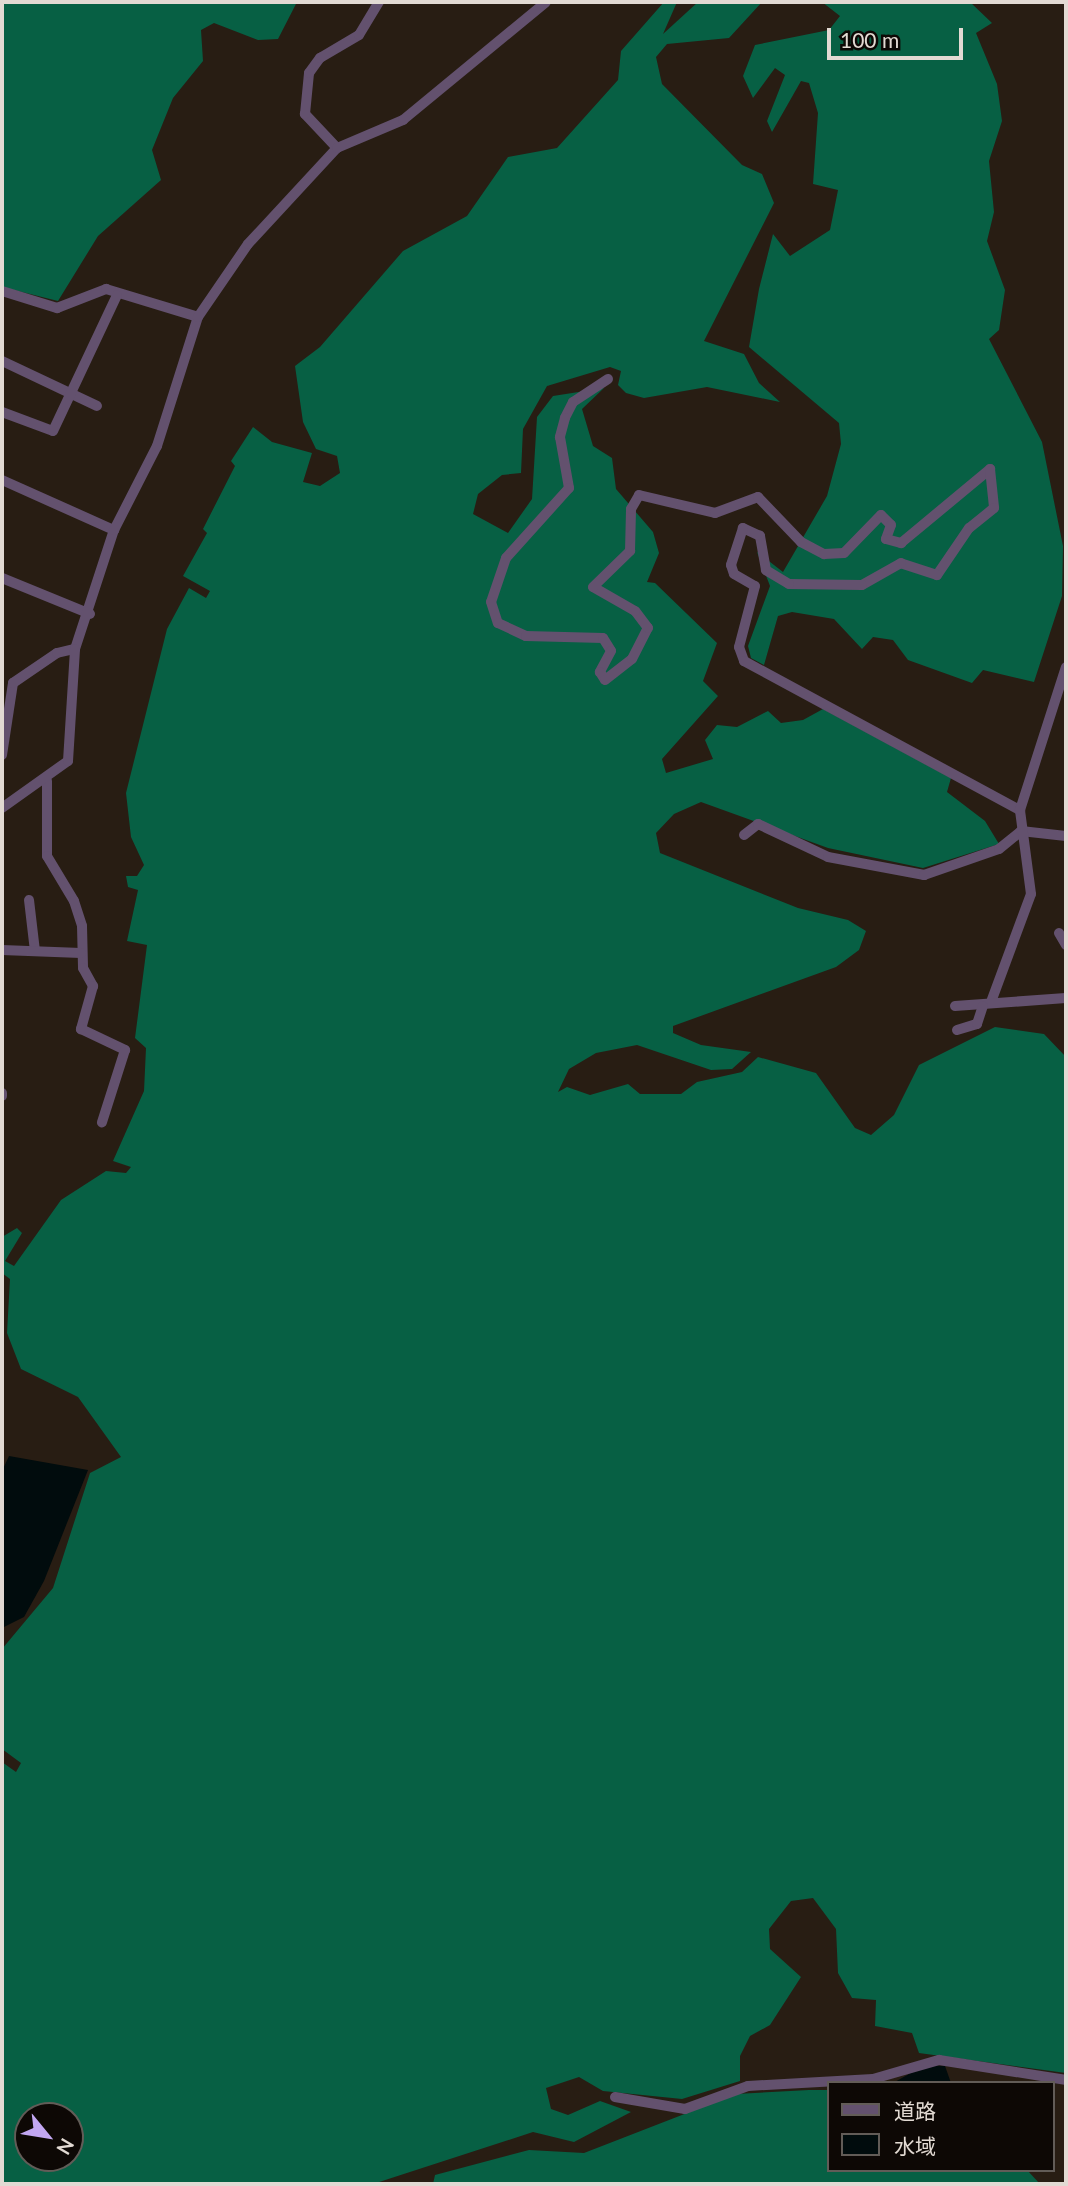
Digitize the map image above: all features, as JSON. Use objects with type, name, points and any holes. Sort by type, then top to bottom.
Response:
[{"type":"street","points":[[337,148],[305,114],[309,73],[320,58],[359,35],[379,2]]},
{"type":"street","points":[[2,808],[47,781],[70,754],[75,649],[90,614],[114,530],[158,446],[198,317],[248,244],[337,148],[403,120],[546,2]]},
{"type":"street","points":[[2,291],[46,308],[67,306],[100,289],[198,317]]},
{"type":"street","points":[[2,412],[53,430],[117,295]]},
{"type":"street","points":[[2,361],[97,407]]},
{"type":"street","points":[[608,379],[573,402],[565,418],[560,437],[571,471],[569,488],[506,558],[491,601],[498,623],[526,636],[603,638],[611,651],[600,672],[605,680],[632,659],[648,628],[635,611],[593,587],[631,551],[631,509],[639,495],[715,513],[758,497],[801,542],[824,554],[844,553],[881,515],[891,525],[886,539],[901,543],[990,469],[993,508],[969,528],[937,575],[901,563],[862,585],[789,584],[766,570],[760,536],[743,527],[731,565],[734,574],[755,586],[739,647],[744,661],[1020,810]]},
{"type":"street","points":[[2,480],[114,530]]},
{"type":"street","points":[[2,593],[4,579],[90,614]]},
{"type":"street","points":[[2,755],[13,683],[57,653],[75,649]]},
{"type":"street","points":[[957,1030],[977,1024],[1031,894],[1020,810],[1062,695],[1066,667]]},
{"type":"street","points":[[47,781],[47,856],[74,901],[82,926],[81,953],[93,986],[80,1029],[125,1050],[102,1122]]},
{"type":"street","points":[[744,835],[758,824],[828,857],[923,875],[999,849],[1021,831],[1066,836]]},
{"type":"street","points":[[29,900],[35,951]]},
{"type":"street","points":[[1059,933],[1066,945]]},
{"type":"street","points":[[2,950],[81,953]]},
{"type":"street","points":[[954,1006],[1066,998]]},
{"type":"street","points":[[837,2081],[873,2079],[939,2060],[1066,2080]]},
{"type":"street","points":[[615,2097],[685,2109],[748,2086],[827,2082]]},
{"type":"green space","points":[[2,2],[297,2],[278,39],[258,40],[214,23],[201,30],[203,61],[173,98],[152,150],[161,180],[98,236],[58,301],[2,287]]},
{"type":"green space","points":[[664,2],[677,2],[663,34],[698,2],[762,2],[729,38],[667,44],[656,57],[662,84],[742,165],[762,174],[774,203],[704,341],[744,354],[759,383],[780,402],[707,387],[644,398],[626,393],[618,385],[621,371],[610,367],[547,386],[523,429],[521,473],[502,475],[478,494],[473,514],[508,533],[532,499],[537,417],[553,396],[604,388],[582,409],[593,446],[612,458],[616,489],[653,532],[659,553],[647,582],[655,583],[717,643],[703,681],[718,696],[662,759],[666,773],[713,759],[705,740],[717,725],[737,727],[768,711],[781,723],[803,720],[823,709],[951,778],[947,792],[985,821],[999,844],[923,868],[828,848],[701,802],[674,814],[656,833],[660,853],[798,908],[848,920],[866,931],[859,950],[836,967],[673,1026],[673,1033],[701,1045],[751,1052],[732,1069],[711,1070],[637,1045],[596,1053],[569,1069],[558,1092],[567,1087],[590,1095],[628,1084],[640,1094],[681,1094],[697,1082],[742,1072],[758,1057],[816,1073],[855,1128],[871,1135],[894,1115],[919,1065],[995,1027],[1044,1034],[1066,1057],[1066,2073],[919,2053],[912,2033],[875,2026],[876,2000],[852,1998],[838,1973],[836,1929],[813,1898],[791,1901],[769,1929],[770,1949],[801,1977],[770,2025],[750,2036],[740,2056],[740,2081],[682,2099],[603,2091],[579,2077],[546,2088],[551,2109],[568,2115],[600,2101],[631,2112],[574,2142],[533,2132],[373,2184],[2,2184],[2,1762],[16,1772],[21,1763],[2,1749],[2,1649],[53,1588],[90,1473],[121,1457],[78,1397],[21,1369],[7,1333],[10,1279],[2,1273],[2,1237],[17,1228],[22,1233],[5,1261],[14,1266],[61,1200],[106,1171],[126,1173],[131,1167],[113,1161],[144,1091],[146,1048],[135,1038],[147,945],[127,941],[138,890],[128,887],[126,876],[137,876],[144,865],[131,837],[126,793],[167,629],[189,588],[206,598],[210,591],[183,576],[207,533],[203,529],[235,466],[231,461],[253,427],[272,442],[312,453],[303,482],[320,486],[340,473],[337,456],[316,449],[303,422],[295,366],[320,347],[403,251],[467,216],[508,157],[557,148],[618,80],[621,51]]},
{"type":"green space","points":[[822,2],[970,2],[992,23],[976,33],[997,84],[1002,121],[989,161],[994,212],[987,241],[1005,290],[999,330],[989,339],[1042,442],[1063,546],[1062,596],[1034,682],[983,670],[972,683],[908,660],[893,640],[873,637],[862,649],[834,619],[792,612],[778,616],[764,665],[751,658],[748,646],[770,586],[757,552],[783,572],[827,496],[841,444],[839,423],[749,347],[759,289],[773,234],[790,256],[830,230],[838,190],[813,184],[818,113],[809,83],[801,81],[772,132],[767,121],[785,75],[775,68],[753,98],[743,76],[755,45],[829,30],[840,16]]},
{"type":"green space","points":[[827,2090],[827,2172],[1029,2172],[1040,2184],[433,2184],[435,2175],[529,2150],[584,2153],[736,2094]]},
{"type":"water","points":[[9,1456],[88,1470],[44,1581],[24,1617],[4,1627],[2,1471]]},
{"type":"water","points":[[925,2065],[945,2066],[950,2081],[897,2081]]}]
